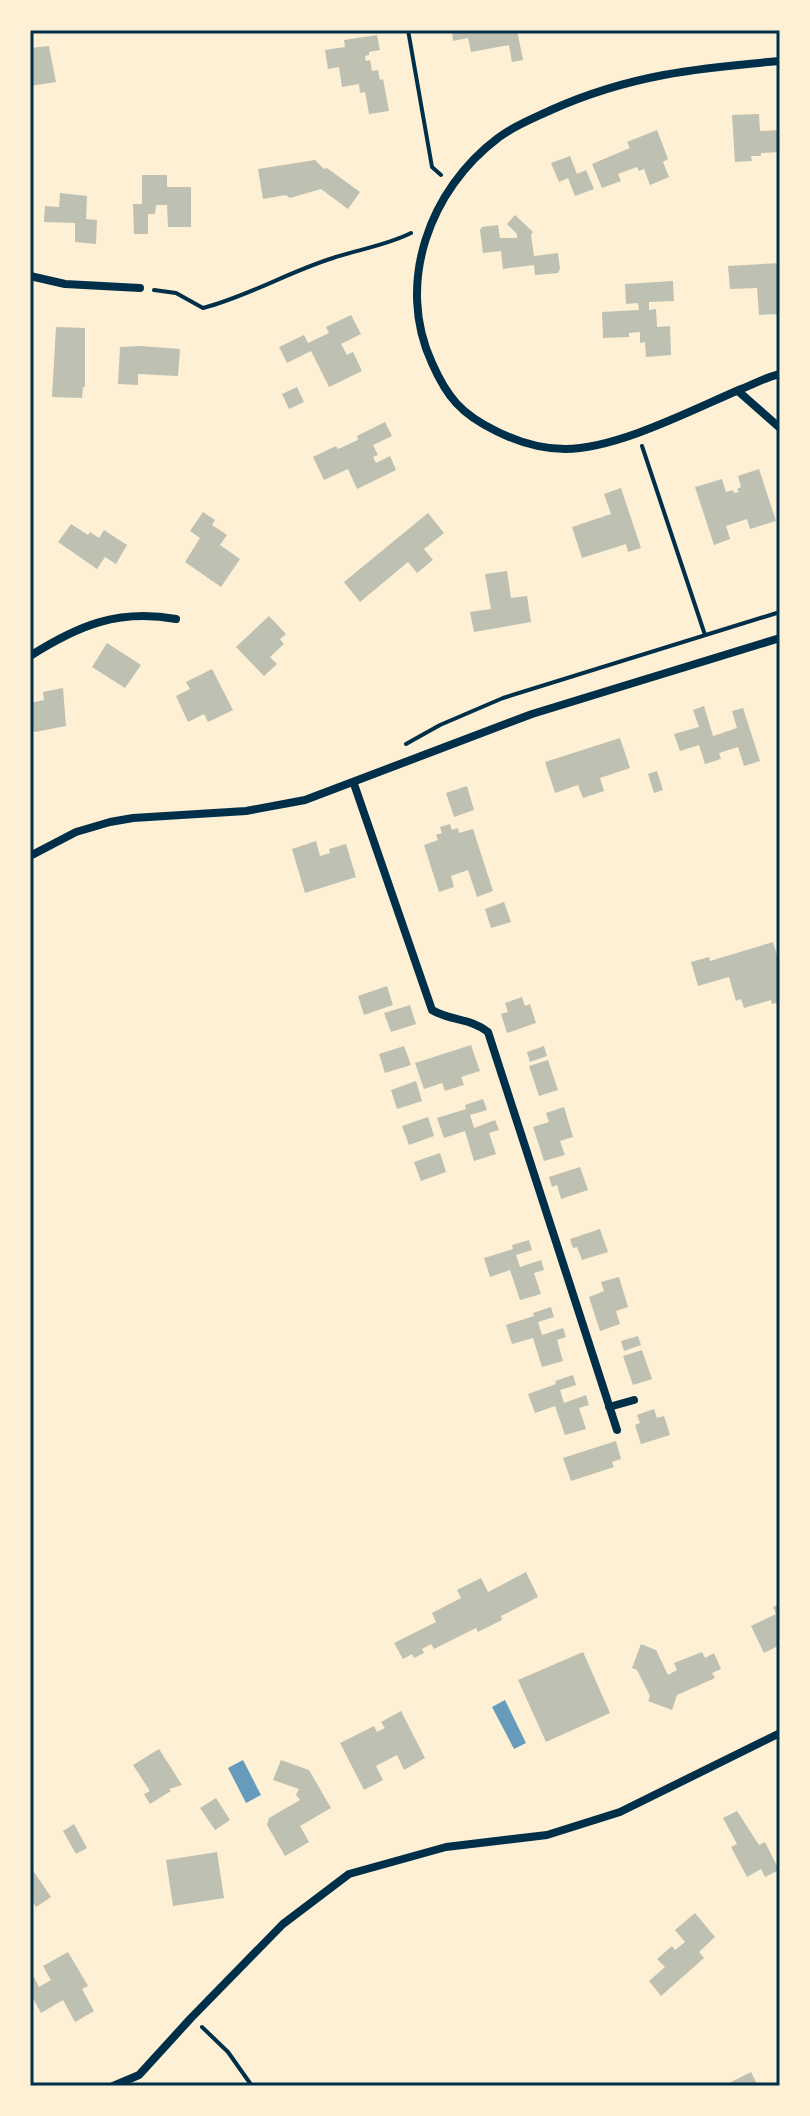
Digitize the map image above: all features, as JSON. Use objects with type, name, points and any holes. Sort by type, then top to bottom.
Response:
[{"type":"street","points":[[780,61],[695,68],[639,78],[584,95],[499,136],[452,185],[432,223],[417,271],[416,311],[422,342],[445,392],[462,411],[524,445],[565,449],[605,444],[780,374]]},
{"type":"street","points":[[30,276],[65,284],[140,288]]},
{"type":"street","points":[[738,391],[780,428]]},
{"type":"street","points":[[30,656],[70,632],[93,623],[148,615],[176,619]]},
{"type":"street","points":[[30,856],[76,832],[110,822],[255,810],[305,800],[532,714],[780,638]]},
{"type":"street","points":[[354,784],[432,1010],[446,1018],[477,1023],[488,1032],[617,1430]]},
{"type":"street","points":[[609,1407],[634,1400]]},
{"type":"street","points":[[113,2086],[139,2075],[283,1924],[349,1874],[446,1847],[547,1835],[620,1812],[780,1733]]},
{"type":"path","points":[[408,30],[432,167],[452,185]]},
{"type":"path","points":[[140,288],[176,293],[203,308],[233,301],[333,257],[389,244],[432,223]]},
{"type":"path","points":[[638,433],[706,636]]},
{"type":"path","points":[[403,745],[503,698],[780,612]]},
{"type":"path","points":[[191,2018],[228,2052],[252,2086]]},
{"type":"water","points":[[505,1700],[526,1743],[514,1749],[492,1707]]},
{"type":"water","points":[[243,1760],[261,1795],[246,1803],[228,1768]]},
{"type":"building","points":[[452,30],[517,30],[523,60],[512,62],[509,45],[471,52],[468,38],[453,41]]},
{"type":"building","points":[[377,35],[380,50],[365,56],[366,61],[370,60],[372,71],[378,70],[380,80],[383,79],[389,111],[369,114],[365,92],[360,93],[359,84],[342,87],[339,67],[328,69],[325,50],[345,47],[344,40]]},
{"type":"building","points":[[49,46],[56,82],[30,86],[30,48]]},
{"type":"building","points":[[759,114],[760,131],[780,130],[780,152],[761,153],[761,156],[751,156],[752,161],[735,162],[732,115]]},
{"type":"building","points":[[657,130],[668,159],[663,162],[669,177],[650,185],[644,169],[639,171],[637,167],[618,174],[621,181],[602,188],[592,164],[630,148],[627,142]]},
{"type":"building","points":[[570,156],[577,174],[586,170],[594,189],[575,196],[568,178],[559,182],[551,163]]},
{"type":"building","points":[[315,160],[360,192],[348,209],[321,189],[290,198],[286,195],[263,199],[258,169]]},
{"type":"building","points":[[142,175],[167,175],[167,187],[191,187],[191,227],[168,227],[167,205],[156,205],[155,214],[148,214],[148,234],[134,234],[133,204],[142,204]]},
{"type":"building","points":[[60,193],[87,196],[86,219],[97,220],[96,244],[75,242],[75,223],[44,222],[45,206],[59,207]]},
{"type":"building","points":[[515,215],[533,232],[534,256],[558,253],[558,273],[535,275],[534,265],[503,269],[501,251],[483,253],[482,227],[498,225],[500,238],[517,238],[507,224]]},
{"type":"building","points":[[780,263],[780,314],[759,315],[757,288],[730,289],[728,266]]},
{"type":"building","points":[[673,281],[674,301],[649,302],[649,310],[656,309],[657,327],[670,326],[671,355],[646,357],[645,342],[640,343],[640,332],[629,333],[629,337],[603,338],[602,312],[639,310],[638,303],[626,304],[625,284]]},
{"type":"building","points":[[351,315],[361,334],[341,344],[347,355],[353,352],[362,371],[329,387],[311,351],[287,363],[279,347],[304,335],[308,343],[329,333],[326,327]]},
{"type":"building","points":[[56,327],[85,328],[85,387],[82,398],[52,397]]},
{"type":"building","points":[[120,347],[180,349],[178,376],[138,374],[138,385],[118,384]]},
{"type":"building","points":[[297,387],[304,402],[289,409],[282,394]]},
{"type":"building","points":[[385,422],[392,436],[373,445],[378,455],[373,457],[376,463],[390,456],[396,470],[357,489],[348,469],[324,480],[313,457],[358,440],[357,436]]},
{"type":"building","points":[[759,469],[776,521],[750,529],[747,519],[726,526],[730,539],[714,545],[695,487],[722,479],[726,492],[739,492],[738,476]]},
{"type":"building","points":[[621,488],[641,548],[628,552],[626,544],[582,558],[572,527],[611,514],[604,494]]},
{"type":"building","points":[[203,512],[215,520],[212,525],[227,535],[220,545],[240,559],[221,587],[185,562],[200,538],[190,531]]},
{"type":"building","points":[[428,513],[444,533],[424,549],[433,560],[417,573],[408,562],[360,602],[344,582]]},
{"type":"building","points":[[71,524],[99,538],[104,530],[127,545],[116,564],[105,557],[97,569],[58,542]]},
{"type":"building","points":[[507,571],[511,598],[527,596],[531,622],[474,632],[470,612],[491,609],[485,574]]},
{"type":"building","points":[[269,616],[286,634],[280,639],[284,644],[270,657],[277,664],[264,676],[236,647]]},
{"type":"building","points":[[107,643],[141,665],[125,688],[92,667]]},
{"type":"building","points":[[212,669],[233,710],[208,722],[204,714],[188,722],[176,696],[190,689],[186,682]]},
{"type":"building","points":[[63,688],[66,726],[35,732],[30,729],[30,703],[44,700],[43,692]]},
{"type":"building","points":[[704,706],[713,736],[737,728],[732,711],[743,708],[760,761],[744,766],[738,747],[719,753],[721,759],[705,764],[699,745],[680,751],[674,734],[699,727],[693,710]]},
{"type":"building","points":[[620,738],[630,768],[600,778],[604,791],[583,798],[578,785],[555,793],[545,762]]},
{"type":"building","points":[[657,771],[663,790],[654,793],[648,774]]},
{"type":"building","points":[[467,786],[474,810],[454,817],[446,793]]},
{"type":"building","points":[[450,824],[452,830],[458,828],[459,833],[473,829],[493,891],[477,897],[468,870],[451,876],[454,887],[439,892],[424,845],[438,840],[436,835],[442,833],[440,827]]},
{"type":"building","points":[[316,841],[320,856],[330,853],[329,849],[346,844],[356,877],[305,893],[292,849]]},
{"type":"building","points":[[504,902],[511,922],[491,928],[485,909]]},
{"type":"building","points":[[773,942],[780,965],[780,1002],[772,1004],[771,1000],[744,1008],[741,999],[736,1001],[729,977],[698,986],[691,962],[709,957],[710,961]]},
{"type":"building","points":[[387,986],[393,1005],[364,1015],[358,996]]},
{"type":"building","points":[[522,997],[525,1006],[530,1004],[536,1023],[507,1033],[501,1014],[508,1012],[505,1003]]},
{"type":"building","points":[[410,1005],[416,1024],[391,1032],[384,1013]]},
{"type":"building","points":[[471,1045],[480,1071],[461,1077],[464,1085],[445,1091],[442,1083],[424,1089],[415,1063]]},
{"type":"building","points":[[404,1046],[411,1065],[385,1073],[379,1054]]},
{"type":"building","points":[[544,1046],[547,1056],[530,1062],[527,1052]]},
{"type":"building","points":[[548,1060],[558,1090],[539,1096],[529,1066]]},
{"type":"building","points":[[416,1081],[422,1101],[397,1109],[391,1090]]},
{"type":"building","points":[[483,1099],[487,1110],[470,1115],[474,1128],[495,1120],[499,1130],[489,1133],[496,1154],[474,1161],[465,1131],[444,1138],[437,1118],[466,1109],[465,1105]]},
{"type":"building","points":[[564,1107],[573,1137],[560,1141],[565,1155],[544,1161],[533,1127],[549,1122],[546,1113]]},
{"type":"building","points":[[428,1117],[434,1136],[409,1145],[402,1126]]},
{"type":"building","points":[[440,1153],[446,1172],[421,1181],[414,1162]]},
{"type":"building","points":[[580,1167],[588,1190],[561,1199],[557,1185],[552,1187],[549,1177]]},
{"type":"building","points":[[600,1229],[608,1252],[582,1260],[570,1239]]},
{"type":"building","points":[[529,1240],[532,1250],[516,1255],[520,1267],[541,1260],[544,1270],[534,1273],[541,1294],[520,1300],[510,1270],[490,1277],[484,1258],[513,1249],[512,1245]]},
{"type":"building","points":[[619,1277],[628,1307],[616,1311],[620,1324],[600,1331],[589,1297],[604,1291],[601,1282]]},
{"type":"building","points":[[551,1307],[554,1317],[538,1322],[542,1335],[563,1328],[566,1337],[557,1340],[563,1361],[542,1367],[533,1338],[512,1344],[506,1325]]},
{"type":"building","points":[[638,1336],[641,1345],[624,1351],[621,1341]]},
{"type":"building","points":[[642,1350],[652,1379],[633,1385],[623,1356]]},
{"type":"building","points":[[573,1375],[576,1385],[560,1390],[564,1403],[586,1395],[589,1405],[579,1408],[586,1429],[565,1435],[555,1406],[535,1413],[528,1394]]},
{"type":"building","points":[[654,1409],[657,1418],[664,1416],[670,1435],[641,1444],[635,1425],[640,1423],[637,1415]]},
{"type":"building","points":[[616,1441],[621,1459],[612,1462],[614,1467],[571,1481],[563,1458]]},
{"type":"building","points":[[526,1572],[538,1597],[478,1632],[476,1628],[434,1649],[431,1644],[422,1649],[424,1653],[403,1659],[394,1643],[436,1622],[432,1613],[461,1598],[457,1590],[481,1578],[488,1592]]},
{"type":"building","points":[[780,1604],[780,1645],[764,1653],[751,1626],[776,1614],[773,1607]]},
{"type":"building","points":[[641,1644],[656,1650],[668,1675],[677,1670],[674,1663],[702,1652],[705,1658],[714,1653],[721,1669],[712,1673],[715,1678],[677,1695],[672,1710],[648,1701],[650,1696],[637,1670],[632,1668]]},
{"type":"building","points":[[583,1652],[610,1713],[546,1742],[518,1680]]},
{"type":"building","points":[[401,1711],[425,1758],[404,1770],[397,1755],[376,1766],[383,1780],[364,1790],[340,1743],[374,1726],[377,1732],[385,1728],[381,1722]]},
{"type":"building","points":[[159,1749],[182,1785],[169,1789],[171,1791],[150,1804],[144,1794],[150,1791],[133,1765]]},
{"type":"building","points":[[281,1760],[309,1770],[331,1808],[300,1826],[309,1842],[285,1856],[267,1825],[269,1818],[300,1800],[296,1795],[299,1789],[273,1780]]},
{"type":"building","points":[[216,1798],[230,1820],[215,1830],[200,1808]]},
{"type":"building","points":[[737,1811],[759,1845],[765,1842],[779,1870],[765,1877],[761,1869],[747,1877],[731,1847],[737,1844],[723,1818]]},
{"type":"building","points":[[74,1824],[87,1848],[76,1854],[63,1831]]},
{"type":"building","points":[[217,1852],[224,1898],[173,1906],[166,1860]]},
{"type":"building","points":[[30,1866],[51,1897],[36,1907],[30,1898]]},
{"type":"building","points":[[695,1913],[715,1937],[699,1952],[704,1958],[661,1996],[649,1981],[665,1967],[657,1959],[672,1946],[675,1950],[685,1942],[675,1930]]},
{"type":"building","points":[[68,1952],[88,1986],[82,1989],[94,2011],[75,2022],[63,2000],[41,2013],[30,1993],[30,1979],[34,1977],[39,1987],[51,1980],[43,1966]]},
{"type":"building","points":[[751,2072],[758,2086],[723,2086]]}]
